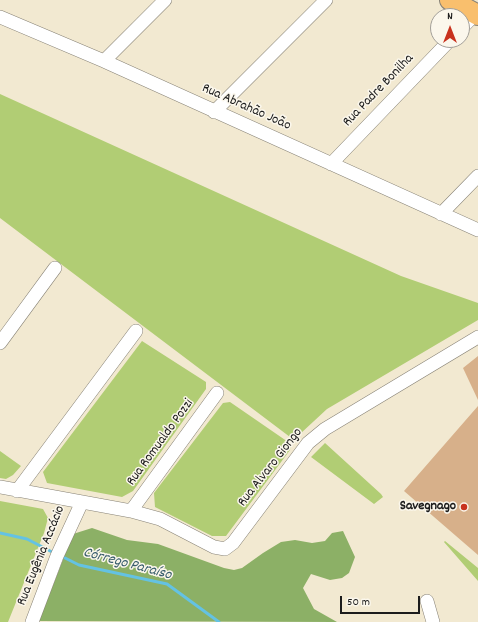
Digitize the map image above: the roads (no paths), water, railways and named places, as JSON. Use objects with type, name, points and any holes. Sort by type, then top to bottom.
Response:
[{"type":"main road","points":[[450,0],[477,14]]},
{"type":"street","points":[[104,61],[165,0]]},
{"type":"street","points":[[214,112],[326,0]]},
{"type":"street","name":"Rua Abrahão João","points":[[0,17],[104,61],[478,230]]},
{"type":"street","name":"Rua Padre Bonilha","points":[[331,164],[442,48]]},
{"type":"street","points":[[441,214],[478,176]]},
{"type":"street","points":[[0,343],[55,268]]},
{"type":"street","points":[[17,491],[136,332]]},
{"type":"street","name":"Rua Alvaro Giongo","points":[[131,511],[160,519],[214,547],[224,549],[233,544],[308,442],[325,429],[478,337]]},
{"type":"street","name":"Rua Romualdo Pozzi","points":[[131,511],[217,393]]},
{"type":"street","points":[[0,487],[131,511]]},
{"type":"street","name":"Rua Eugênia Accácio","points":[[32,622],[57,556],[82,502]]},
{"type":"street","points":[[427,601],[432,622]]},
{"type":"waterway","name":"Córrego Paraíso","points":[[0,533],[27,539],[54,553]]},
{"type":"waterway","name":"Córrego Paraíso","points":[[61,556],[79,565],[167,584],[219,622]]},
{"type":"place","name":"Savegnago","points":[[464,507]]}]
